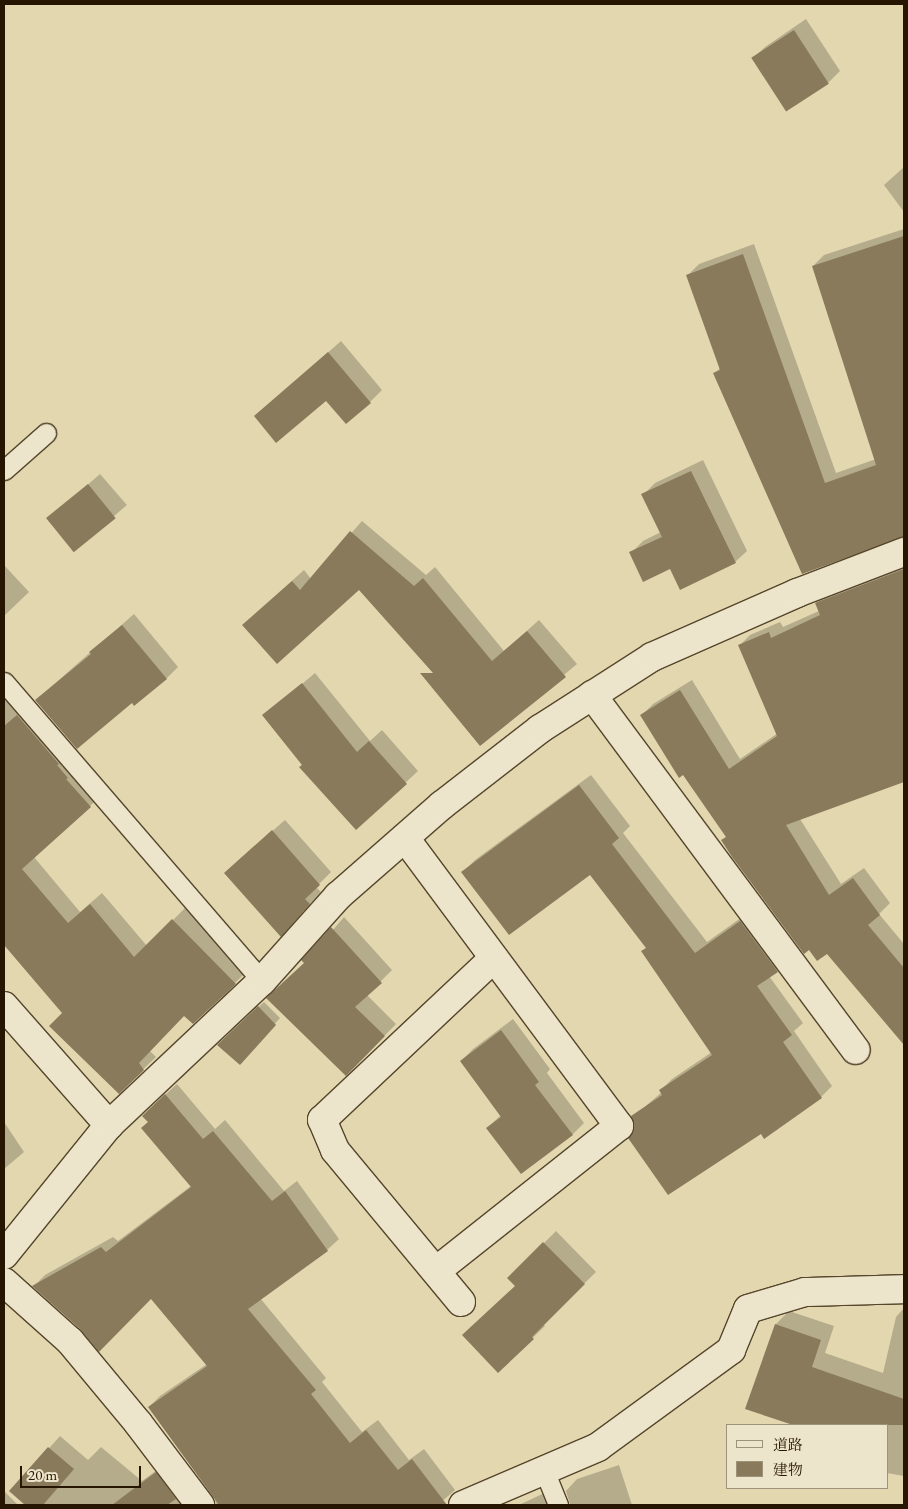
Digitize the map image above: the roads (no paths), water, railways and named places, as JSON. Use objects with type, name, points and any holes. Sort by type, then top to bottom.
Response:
[{"type":"street","points":[[4,1255],[109,1126],[262,980],[338,896],[442,805],[540,729],[652,656],[797,593],[904,552]]},
{"type":"street","points":[[592,696],[856,1050]]},
{"type":"street","points":[[405,838],[619,1126],[436,1271]]},
{"type":"street","points":[[461,1302],[335,1150],[322,1120],[494,958]]},
{"type":"street","points":[[4,1006],[109,1126]]},
{"type":"street","points":[[4,1282],[70,1340],[138,1423],[200,1505]]},
{"type":"street","points":[[463,1505],[598,1447],[730,1350],[748,1308],[805,1292],[904,1289]]},
{"type":"lane","points":[[4,470],[46,433]]},
{"type":"lane","points":[[4,682],[262,980]]},
{"type":"lane","points":[[544,1470],[558,1505]]}]
